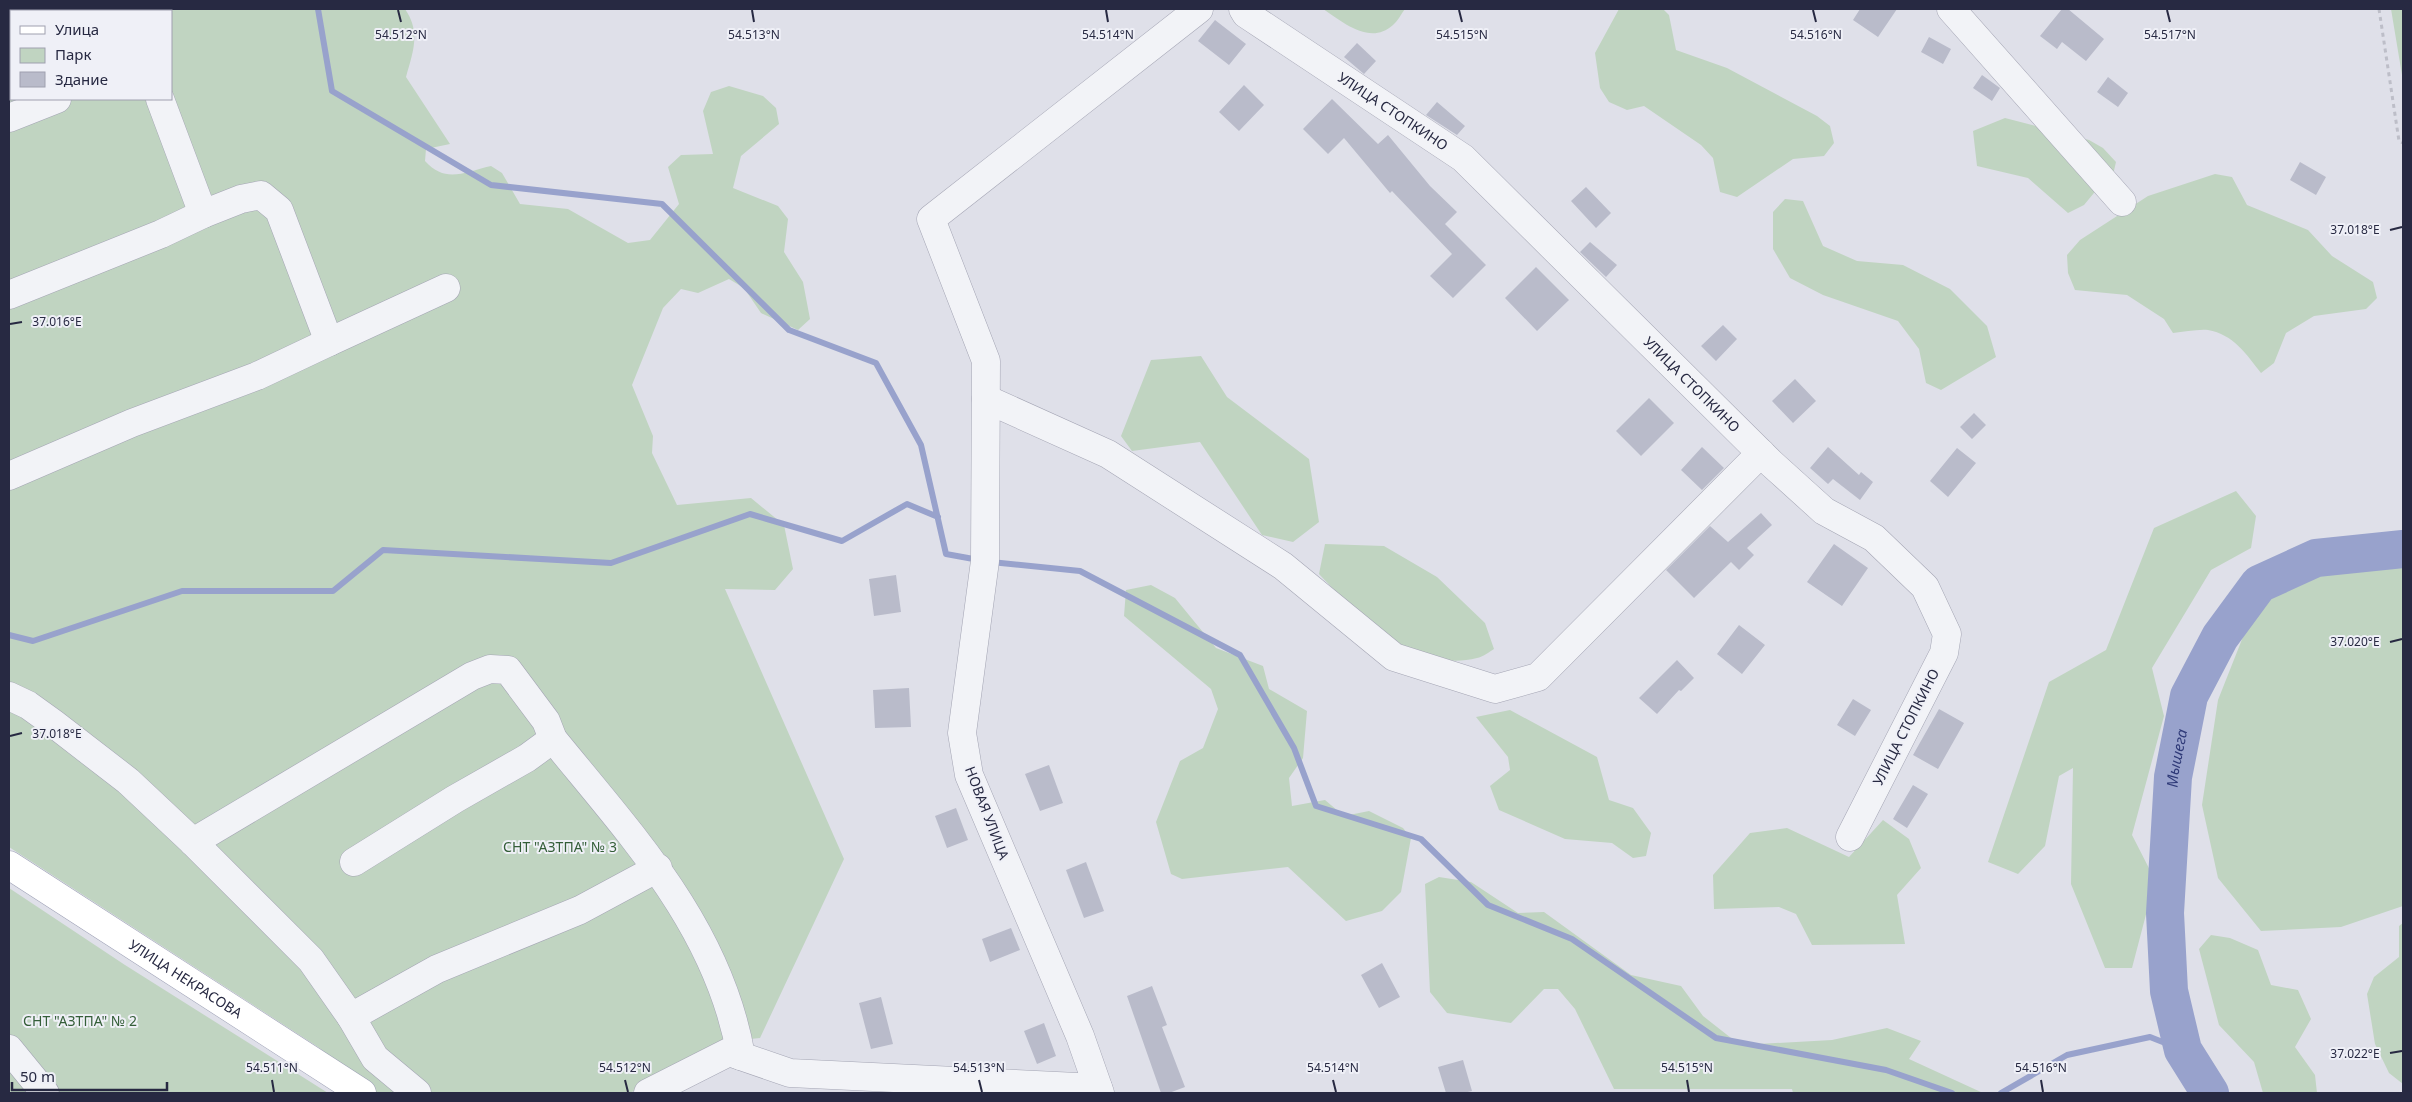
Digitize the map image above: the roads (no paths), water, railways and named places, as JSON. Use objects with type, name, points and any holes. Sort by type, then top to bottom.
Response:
[{"type":"main road","name":"УЛИЦА НЕКРАСОВА","points":[[9,865],[362,1093]]},
{"type":"street","name":"НОВАЯ УЛИЦА","points":[[1099,1091],[1080,1036],[969,775],[962,733],[985,561],[986,361],[931,219],[1199,9]]},
{"type":"street","name":"УЛИЦА СТОПКИНО","points":[[1243,9],[1246,14],[1463,158],[1761,453],[1824,510],[1874,538],[1903,564],[1924,587],[1947,634],[1944,653],[1850,837]]},
{"type":"street","points":[[1952,9],[2122,202]]},
{"type":"street","points":[[9,118],[54,100]]},
{"type":"street","points":[[160,100],[203,214]]},
{"type":"street","points":[[9,295],[161,234],[203,214],[241,199],[260,195],[279,210],[329,342]]},
{"type":"street","points":[[9,476],[132,423],[257,376],[446,288]]},
{"type":"street","points":[[986,399],[1108,454],[1282,566],[1394,657],[1495,689],[1538,677],[1761,453]]},
{"type":"street","points":[[193,842],[472,676],[490,669],[508,670],[546,721],[553,739],[658,868],[698,931],[722,983],[736,1025],[741,1056]]},
{"type":"street","points":[[9,696],[53,723],[128,781],[193,842],[311,960],[351,1017],[375,1058],[417,1093]]},
{"type":"street","points":[[354,862],[455,799],[527,758],[553,739]]},
{"type":"street","points":[[351,1017],[437,969],[580,910],[658,868]]},
{"type":"street","points":[[9,1049],[45,1093]]},
{"type":"street","points":[[648,1093],[729,1052],[790,1073],[1099,1091]]},
{"type":"waterway","points":[[318,9],[332,91],[491,185],[662,204],[789,330],[876,363],[921,445],[946,554],[979,560]]},
{"type":"waterway","points":[[9,635],[33,641],[182,591],[333,591],[383,550],[611,563],[750,514],[842,541],[907,504],[938,517]]},
{"type":"waterway","name":"Мышега","points":[[2210,1093],[2183,1050],[2169,991],[2165,913],[2173,777],[2189,696],[2220,637],[2259,584],[2316,558],[2403,549]]},
{"type":"waterway","points":[[991,562],[1080,571],[1240,655],[1294,748],[1316,806],[1421,839],[1488,905],[1572,939],[1716,1038],[1886,1070],[1952,1093]]},
{"type":"waterway","points":[[2001,1093],[2067,1055],[2150,1037],[2183,1050]]},
{"type":"park label","name":"СНТ \"АЗТПА\" № 3","points":[[560,847]]},
{"type":"park label","name":"СНТ \"АЗТПА\" № 2","points":[[80,1021]]}]
